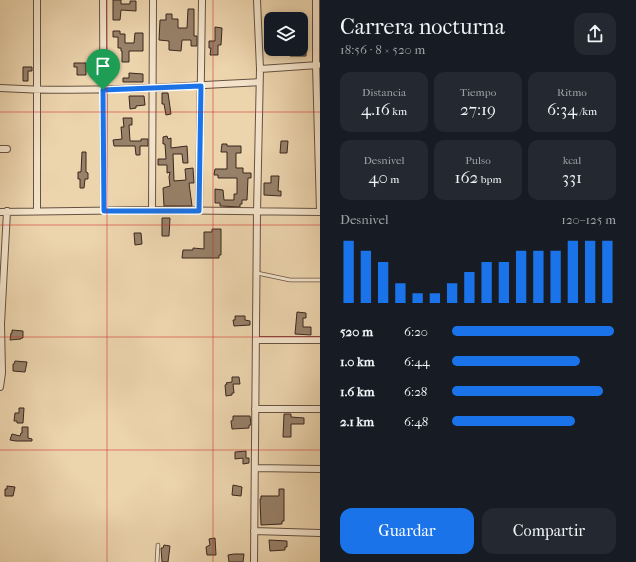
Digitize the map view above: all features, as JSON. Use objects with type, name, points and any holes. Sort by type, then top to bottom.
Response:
[{"type":"street","points":[[37,0],[37,211]]},
{"type":"street","points":[[103,0],[104,211]]},
{"type":"street","points":[[152,210],[153,0]]},
{"type":"street","points":[[199,211],[202,0]]},
{"type":"street","points":[[254,562],[256,272],[260,82],[257,0]]},
{"type":"street","points":[[0,212],[152,210],[257,212],[320,211],[316,0]]},
{"type":"street","points":[[260,69],[318,65]]},
{"type":"street","points":[[0,88],[37,90],[103,90],[260,82]]},
{"type":"street","points":[[0,149],[7,149]]},
{"type":"street","points":[[0,387],[2,373],[1,324],[8,211]]},
{"type":"street","points":[[256,340],[320,340]]},
{"type":"street","points":[[255,409],[320,409]]},
{"type":"street","points":[[255,468],[320,469]]},
{"type":"street","points":[[254,531],[320,533]]},
{"type":"lane","points":[[256,272],[290,280],[320,280]]},
{"type":"lane","points":[[157,562],[158,544]]},
{"type":"building","points":[[113,0],[121,0],[121,4],[130,4],[130,1],[136,1],[136,11],[121,10],[120,20],[113,20]]},
{"type":"building","points":[[188,9],[194,9],[194,36],[197,36],[197,46],[191,46],[191,40],[182,40],[181,51],[169,50],[169,41],[159,40],[160,20],[166,20],[166,14],[172,14],[172,19],[178,19],[178,28],[187,28]]},
{"type":"building","points":[[215,27],[222,28],[221,45],[218,45],[218,55],[210,55],[211,48],[209,48],[209,41],[215,41]]},
{"type":"building","points":[[113,31],[120,31],[120,34],[125,34],[125,43],[134,43],[135,33],[143,33],[143,51],[129,51],[129,62],[122,62],[122,51],[121,48],[118,48],[118,37],[113,37]]},
{"type":"building","points":[[74,63],[86,63],[86,75],[77,75],[77,67],[74,67]]},
{"type":"building","points":[[23,67],[32,67],[32,71],[28,71],[28,81],[23,81]]},
{"type":"building","points":[[129,73],[143,74],[143,82],[123,82],[123,78],[129,78]]},
{"type":"building","points":[[162,93],[168,93],[171,114],[166,115],[164,104],[162,104]]},
{"type":"building","points":[[129,96],[144,96],[145,105],[136,106],[136,108],[130,109]]},
{"type":"building","points":[[123,118],[132,118],[132,125],[129,125],[130,141],[141,141],[141,139],[148,139],[148,146],[140,146],[140,155],[136,155],[135,146],[114,146],[113,140],[122,139],[121,127],[124,127]]},
{"type":"building","points":[[167,136],[168,139],[171,138],[171,148],[187,146],[188,163],[183,163],[182,154],[173,154],[174,181],[186,180],[185,169],[193,168],[194,183],[189,183],[192,206],[164,206],[163,188],[170,186],[170,172],[167,173],[167,165],[158,165],[158,159],[166,159],[163,137]]},
{"type":"building","points":[[281,141],[288,141],[287,153],[280,153]]},
{"type":"building","points":[[222,144],[227,144],[227,146],[241,146],[241,153],[236,153],[236,168],[243,168],[243,173],[251,173],[251,178],[248,178],[247,200],[242,200],[240,207],[220,206],[220,203],[215,203],[215,189],[223,190],[224,200],[234,200],[234,194],[237,194],[237,178],[218,178],[218,175],[214,175],[215,169],[227,169],[227,152],[221,152]]},
{"type":"building","points":[[82,152],[86,152],[86,172],[88,173],[88,179],[85,179],[84,188],[80,188],[78,172],[81,172]]},
{"type":"building","points":[[271,176],[279,176],[278,191],[281,191],[281,196],[264,195],[264,183],[271,183]]},
{"type":"building","points":[[162,218],[170,218],[169,236],[162,236]]},
{"type":"building","points":[[212,229],[221,229],[221,255],[219,255],[219,258],[182,258],[183,250],[193,250],[193,248],[204,249],[204,232],[212,232]]},
{"type":"building","points":[[134,233],[141,233],[142,244],[135,245]]},
{"type":"building","points":[[297,312],[306,313],[306,318],[303,318],[303,327],[311,327],[311,335],[295,334]]},
{"type":"building","points":[[235,316],[245,316],[245,320],[250,321],[250,325],[234,326],[233,320],[235,320]]},
{"type":"building","points":[[12,330],[23,331],[23,338],[10,340]]},
{"type":"building","points":[[15,361],[27,362],[25,372],[13,371],[13,364]]},
{"type":"building","points":[[232,377],[239,377],[240,384],[233,384],[234,393],[226,396],[225,385],[227,384],[226,383],[232,382]]},
{"type":"building","points":[[19,408],[24,408],[23,423],[17,423],[17,421],[14,421],[15,413],[19,413]]},
{"type":"building","points":[[284,414],[291,414],[291,417],[304,418],[304,424],[291,424],[291,437],[283,437]]},
{"type":"building","points":[[233,416],[250,416],[251,425],[249,425],[249,428],[232,429],[231,421],[233,420]]},
{"type":"building","points":[[22,427],[28,427],[28,438],[32,439],[32,441],[10,440],[12,434],[20,436],[22,433]]},
{"type":"building","points":[[246,451],[246,458],[249,458],[249,463],[243,464],[243,458],[235,459],[235,452]]},
{"type":"building","points":[[233,485],[242,487],[241,496],[232,495]]},
{"type":"building","points":[[7,486],[15,487],[13,496],[5,496],[5,489],[7,489]]},
{"type":"building","points":[[279,489],[284,489],[284,521],[282,521],[282,524],[261,525],[261,496],[279,496]]},
{"type":"building","points":[[215,538],[216,555],[207,555],[206,547],[210,545],[209,539]]},
{"type":"building","points":[[269,540],[287,541],[287,547],[285,547],[285,550],[270,551]]},
{"type":"building","points":[[164,545],[170,546],[168,562],[162,562],[161,548],[163,548]]},
{"type":"building","points":[[244,554],[243,562],[229,562],[228,555]]},
{"type":"route","points":[[201,86],[199,211],[104,211],[103,90],[201,86]]}]
